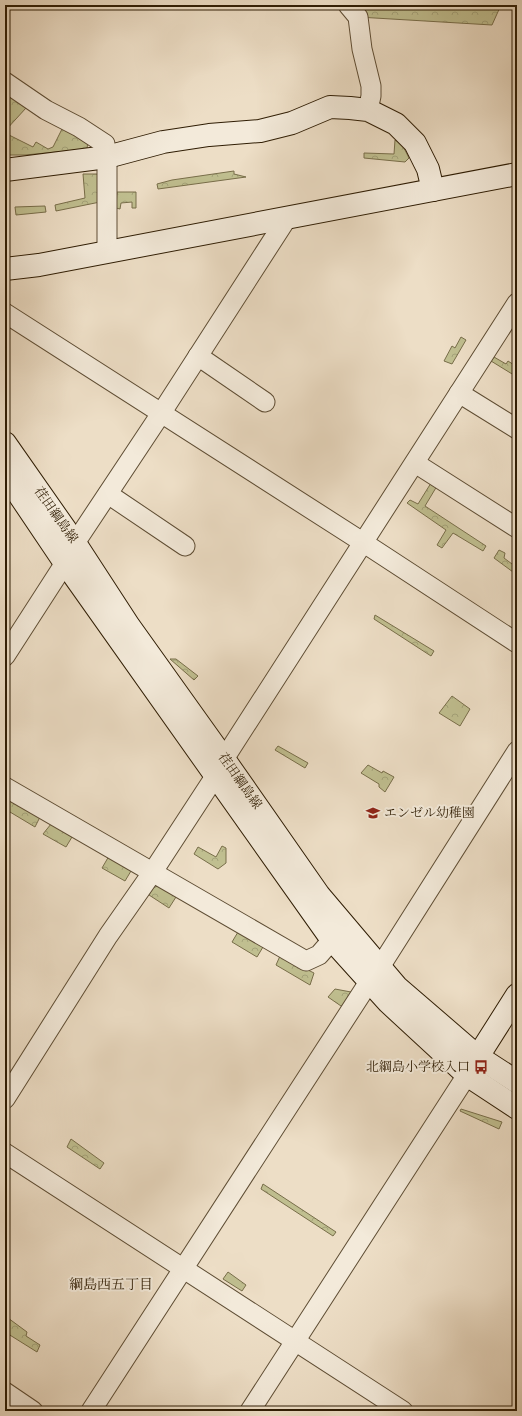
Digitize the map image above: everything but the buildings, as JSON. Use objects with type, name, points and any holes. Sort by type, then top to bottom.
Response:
[{"type":"main road","points":[[5,170],[107,158],[168,142],[215,134],[260,132],[292,123],[330,107],[368,110],[396,124],[415,142],[428,168],[433,190]]},
{"type":"main road","points":[[5,269],[40,265],[517,174]]},
{"type":"main road","name":"荏田綱島線","points":[[5,443],[75,543],[129,626],[220,767],[299,895],[332,940],[374,975]]},
{"type":"main road","name":"荏田綱島線","points":[[5,474],[65,563],[319,895],[374,975],[388,1002],[472,1066],[517,1108]]},
{"type":"main road","points":[[472,1066],[517,995]]},
{"type":"main road","name":"荏田綱島線","points":[[472,1066],[517,1082]]},
{"type":"street","points":[[348,5],[358,17],[362,49],[372,86],[372,96],[368,110]]},
{"type":"street","points":[[5,82],[46,110],[79,127],[105,144],[107,158],[107,252]]},
{"type":"street","points":[[75,543],[162,412],[287,218]]},
{"type":"street","points":[[5,1099],[108,936],[152,873],[459,393],[511,327],[517,303]]},
{"type":"street","points":[[5,312],[162,412],[517,643]]},
{"type":"street","points":[[198,356],[264,402]]},
{"type":"street","points":[[459,393],[517,429]]},
{"type":"street","points":[[415,462],[517,528]]},
{"type":"street","points":[[108,494],[185,546]]},
{"type":"street","points":[[5,656],[65,563]]},
{"type":"street","points":[[91,1411],[374,975],[517,751]]},
{"type":"street","points":[[5,787],[306,961],[319,956],[332,940]]},
{"type":"street","points":[[250,1411],[472,1066]]},
{"type":"street","points":[[5,1153],[403,1411]]},
{"type":"street","points":[[5,1392],[33,1411]]},
{"type":"green space","points":[[348,5],[501,5],[492,25],[358,17]]},
{"type":"green space","points":[[5,86],[25,100],[26,108],[5,131]]},
{"type":"green space","points":[[63,127],[88,140],[87,149],[25,155],[5,155],[5,139],[9,135],[33,147],[36,142],[48,149],[53,147]]},
{"type":"green space","points":[[395,140],[402,144],[409,158],[405,162],[364,158],[364,153],[394,154]]},
{"type":"green space","points":[[234,171],[234,174],[246,177],[158,189],[157,184],[172,180]]},
{"type":"green space","points":[[83,174],[97,174],[100,178],[100,202],[56,211],[55,205],[85,198]]},
{"type":"green space","points":[[117,192],[136,192],[136,208],[132,208],[132,202],[121,203],[120,209],[116,208]]},
{"type":"green space","points":[[45,206],[46,212],[16,215],[15,207]]},
{"type":"green space","points":[[461,337],[466,340],[452,364],[444,361],[452,346],[455,348]]},
{"type":"green space","points":[[494,357],[506,364],[508,361],[517,367],[517,377],[491,361]]},
{"type":"green space","points":[[431,483],[437,486],[425,506],[486,546],[483,551],[453,533],[442,548],[437,545],[446,530],[407,503],[410,500],[418,504]]},
{"type":"green space","points":[[499,550],[505,553],[504,558],[516,567],[513,572],[494,558]]},
{"type":"green space","points":[[375,615],[434,651],[431,656],[374,619]]},
{"type":"green space","points":[[170,659],[176,659],[198,676],[194,680]]},
{"type":"green space","points":[[452,696],[470,709],[460,726],[439,713]]},
{"type":"green space","points":[[278,746],[308,763],[305,768],[275,750]]},
{"type":"green space","points":[[368,765],[382,773],[383,771],[394,777],[385,792],[379,787],[379,784],[361,773]]},
{"type":"green space","points":[[5,796],[40,817],[35,827],[5,809]]},
{"type":"green space","points":[[51,824],[72,837],[66,847],[43,834]]},
{"type":"green space","points":[[222,846],[226,848],[226,863],[218,869],[194,854],[198,847],[216,857]]},
{"type":"green space","points":[[109,856],[131,871],[125,881],[102,868]]},
{"type":"green space","points":[[158,886],[176,897],[169,908],[149,895],[152,888]]},
{"type":"green space","points":[[238,932],[263,947],[257,957],[232,942]]},
{"type":"green space","points":[[280,956],[314,973],[310,985],[276,965]]},
{"type":"green space","points":[[335,989],[351,992],[350,1004],[341,1006],[328,997]]},
{"type":"green space","points":[[461,1109],[502,1122],[499,1129],[460,1111]]},
{"type":"green space","points":[[71,1139],[104,1163],[100,1169],[67,1147]]},
{"type":"green space","points":[[263,1184],[336,1232],[333,1236],[261,1189]]},
{"type":"green space","points":[[228,1272],[246,1285],[242,1291],[223,1279]]},
{"type":"green space","points":[[8,1318],[27,1332],[26,1336],[40,1345],[37,1352],[5,1332],[5,1322]]},
{"type":"place","name":"エンゼル幼稚園","points":[[373,813]]},
{"type":"place","name":"北綱島小学校入口","points":[[481,1067]]},
{"type":"district","name":"綱島西五丁目","points":[[111,1284]]}]
